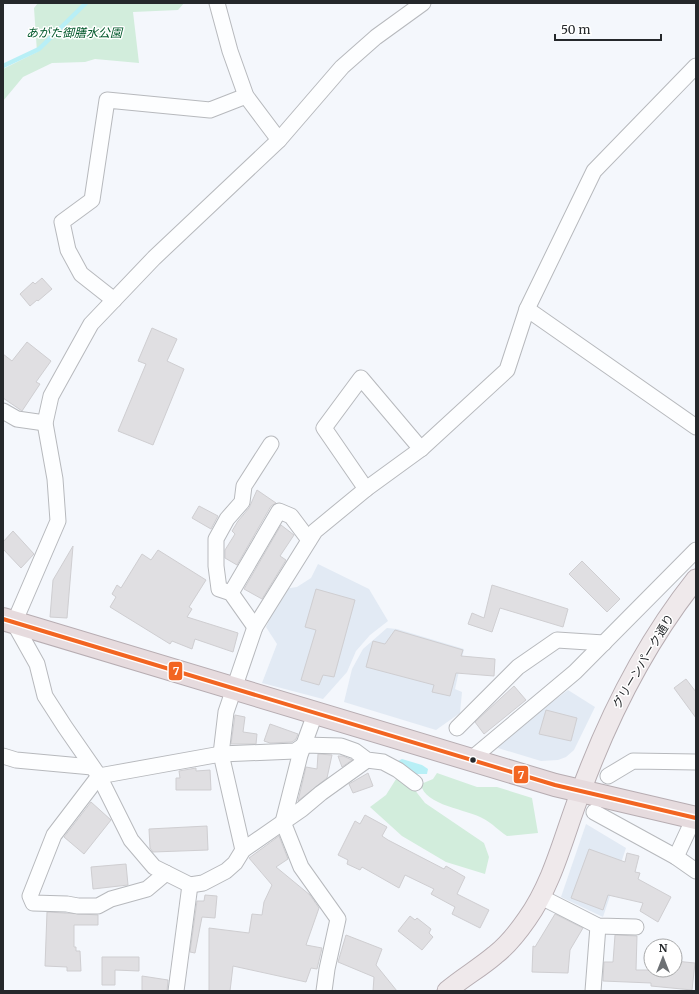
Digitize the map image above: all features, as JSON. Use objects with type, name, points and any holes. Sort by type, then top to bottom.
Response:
[{"type":"highway","points":[[9,621],[470,760],[580,791],[695,818]]},
{"type":"main road","name":"グリーンパーク通り","points":[[446,991],[495,956],[508,944],[528,918],[541,897],[552,872],[580,791],[606,726],[626,686],[676,606],[696,579]]},
{"type":"street","points":[[217,3],[230,51],[246,96],[279,140]]},
{"type":"street","points":[[367,760],[243,850],[235,863],[216,878],[190,886],[154,867],[131,840],[95,771],[45,696],[37,664],[9,621],[58,521],[55,479],[45,423],[51,396],[91,324],[154,258],[279,140],[342,67],[376,37],[423,3]]},
{"type":"street","points":[[243,850],[221,754],[226,712],[255,627],[315,531],[366,489],[421,449],[508,370],[527,308],[594,171],[696,66]]},
{"type":"street","points":[[114,300],[81,274],[68,250],[62,222],[92,200],[107,100],[210,110],[246,96]]},
{"type":"street","points":[[527,308],[696,427]]},
{"type":"street","points":[[366,489],[324,428],[361,378],[421,449]]},
{"type":"street","points":[[3,411],[17,419],[45,423]]},
{"type":"street","points":[[255,627],[231,592],[219,589],[216,566],[216,539],[227,519],[242,502],[244,486],[270,444]]},
{"type":"street","points":[[231,592],[279,511],[291,516],[309,540]]},
{"type":"street","points":[[470,760],[575,672],[696,550]]},
{"type":"street","points":[[655,592],[676,606]]},
{"type":"street","points":[[457,728],[518,667],[557,640],[604,643]]},
{"type":"street","points":[[315,714],[304,745],[283,822],[300,867],[338,919],[327,969],[324,991]]},
{"type":"street","points":[[3,756],[16,760],[95,771],[221,754],[295,751],[304,745],[341,746],[355,751],[367,760],[382,762],[398,770],[415,783]]},
{"type":"street","points":[[608,776],[633,761],[696,762]]},
{"type":"street","points":[[95,771],[54,835],[30,896],[33,903],[98,906],[111,899],[147,889],[166,873]]},
{"type":"street","points":[[594,812],[676,857],[696,871]]},
{"type":"street","points":[[676,857],[695,818]]},
{"type":"street","points":[[176,991],[190,886]]},
{"type":"street","points":[[541,897],[598,926],[636,927]]},
{"type":"street","points":[[593,991],[598,926]]},
{"type":"shaded area","points":[[318,564],[369,589],[388,621],[370,635],[356,651],[347,672],[323,699],[262,683],[277,644],[266,627],[284,589],[297,587],[311,578]]},
{"type":"shaded area","points":[[387,628],[397,629],[464,649],[455,689],[462,692],[460,713],[436,730],[344,702],[352,669],[363,649]]},
{"type":"shaded area","points":[[568,690],[595,707],[574,750],[566,757],[558,760],[541,761],[498,748],[499,742]]},
{"type":"shaded area","points":[[586,824],[626,848],[603,917],[561,897]]},
{"type":"green space","name":"あがた御膳水公園","points":[[38,3],[184,3],[178,10],[133,12],[139,63],[95,59],[85,62],[52,63],[23,77],[3,101],[3,69],[37,52],[34,8]]},
{"type":"green space","points":[[437,773],[477,787],[497,787],[532,798],[538,833],[507,836],[484,819],[438,802],[424,791],[421,784],[433,779]]},
{"type":"green space","points":[[398,776],[414,789],[425,803],[484,843],[489,857],[485,874],[446,862],[402,836],[370,807],[386,795]]},
{"type":"water","points":[[402,759],[422,765],[428,769],[427,774],[414,774],[396,762]]},
{"type":"building","points":[[42,278],[52,289],[30,306],[20,294],[33,282],[35,284]]},
{"type":"building","points":[[152,328],[177,339],[167,361],[184,369],[153,445],[118,431],[146,364],[138,361]]},
{"type":"building","points":[[27,342],[51,361],[36,382],[40,384],[22,411],[3,398],[3,354],[12,361]]},
{"type":"building","points":[[257,490],[276,503],[271,506],[237,565],[225,558],[225,550],[235,534],[232,531],[249,508]]},
{"type":"building","points":[[199,506],[218,516],[211,529],[192,518]]},
{"type":"building","points":[[281,525],[294,535],[280,556],[286,560],[262,599],[244,589]]},
{"type":"building","points":[[13,531],[34,554],[21,568],[3,549],[3,542]]},
{"type":"building","points":[[73,546],[67,618],[50,617],[53,580]]},
{"type":"building","points":[[158,550],[206,580],[189,607],[192,609],[187,617],[238,633],[233,652],[195,639],[192,649],[172,641],[170,644],[110,607],[116,597],[112,594],[117,585],[121,588],[142,554],[151,560]]},
{"type":"building","points":[[582,561],[620,599],[607,612],[569,574]]},
{"type":"building","points":[[492,585],[568,609],[563,627],[500,608],[492,632],[468,624],[472,613],[484,618]]},
{"type":"building","points":[[316,589],[355,600],[334,677],[323,675],[319,685],[301,680],[316,630],[305,627]]},
{"type":"building","points":[[395,630],[463,650],[461,656],[495,659],[494,676],[456,673],[450,696],[432,692],[434,685],[366,667],[373,641],[385,644]]},
{"type":"building","points":[[686,679],[696,692],[696,718],[674,688]]},
{"type":"building","points":[[514,686],[526,700],[484,734],[475,722]]},
{"type":"building","points":[[546,710],[577,718],[571,741],[539,734]]},
{"type":"building","points":[[235,715],[245,717],[243,732],[257,734],[256,744],[231,744]]},
{"type":"building","points":[[270,724],[298,734],[296,739],[292,742],[270,743],[264,741]]},
{"type":"building","points":[[318,754],[332,755],[327,778],[298,801],[306,767],[317,769]]},
{"type":"building","points":[[338,756],[343,756],[352,760],[342,767]]},
{"type":"building","points":[[196,768],[196,771],[210,770],[211,790],[176,790],[176,778],[180,778],[179,771]]},
{"type":"building","points":[[368,773],[373,786],[353,793],[349,784]]},
{"type":"building","points":[[91,802],[111,820],[84,854],[64,837]]},
{"type":"building","points":[[365,815],[387,827],[382,836],[388,840],[444,869],[446,866],[465,877],[457,894],[489,910],[480,928],[452,914],[455,907],[431,894],[434,889],[405,875],[399,888],[362,867],[360,870],[347,864],[348,860],[338,855],[355,821],[360,824]]},
{"type":"building","points":[[207,826],[208,850],[153,852],[150,848],[149,829]]},
{"type":"building","points":[[279,836],[288,859],[276,867],[310,895],[319,908],[306,945],[322,948],[317,969],[311,968],[306,982],[233,966],[230,991],[209,991],[209,928],[249,933],[252,914],[262,915],[264,902],[272,885],[249,858]]},
{"type":"building","points":[[589,849],[625,862],[627,853],[639,856],[635,872],[640,873],[638,879],[671,897],[658,922],[640,911],[643,903],[608,895],[603,910],[571,898]]},
{"type":"building","points":[[126,864],[128,885],[93,889],[91,867]]},
{"type":"building","points":[[205,895],[217,896],[215,918],[202,917],[195,953],[190,952],[197,901],[204,901]]},
{"type":"building","points":[[47,912],[98,915],[98,925],[74,925],[74,947],[76,947],[76,951],[80,951],[81,971],[67,971],[67,967],[45,966]]},
{"type":"building","points":[[555,914],[583,928],[570,950],[568,973],[532,972],[533,946],[535,947]]},
{"type":"building","points":[[410,916],[415,920],[417,918],[431,929],[429,933],[433,937],[422,950],[398,931]]},
{"type":"building","points":[[346,935],[382,949],[376,965],[397,991],[373,991],[374,977],[338,962]]},
{"type":"building","points":[[615,935],[637,936],[636,970],[643,970],[643,978],[683,978],[683,962],[695,963],[692,990],[651,986],[651,983],[603,981],[604,962],[613,962]]},
{"type":"building","points":[[102,957],[139,957],[139,971],[115,970],[115,985],[102,985]]},
{"type":"building","points":[[142,976],[168,980],[167,991],[142,991]]},
{"type":"waterway","points":[[3,66],[39,49],[86,3]]},
{"type":"transit line","name":"7","points":[[3,619],[555,785],[696,818]]}]
